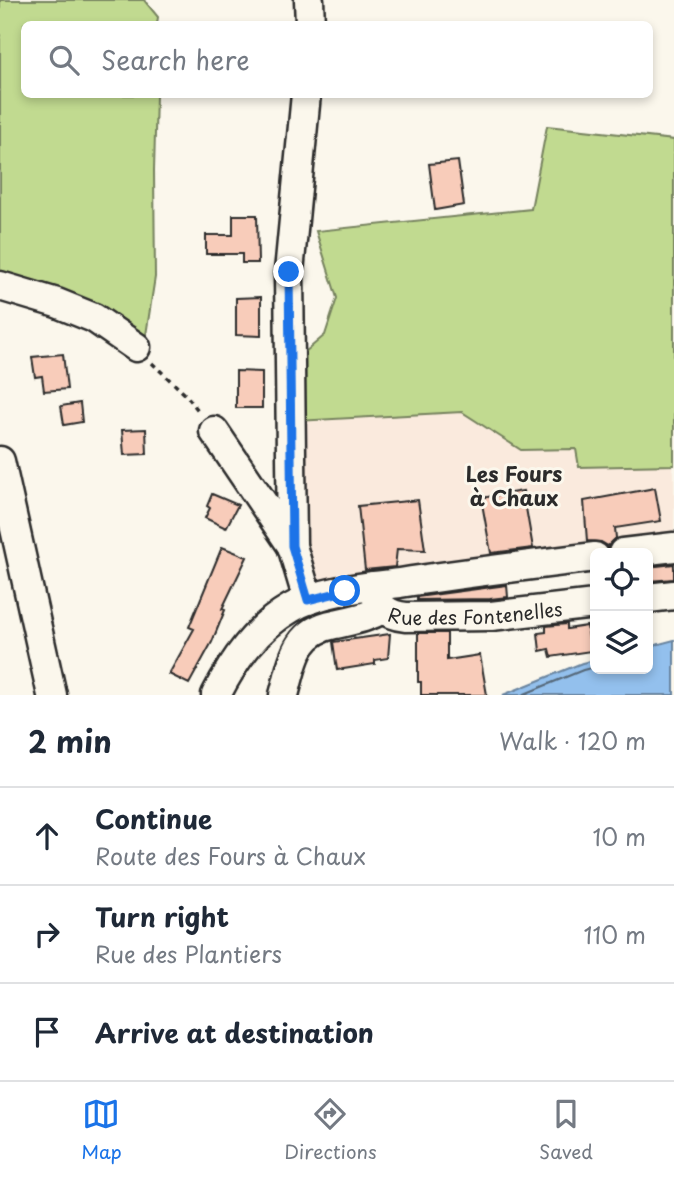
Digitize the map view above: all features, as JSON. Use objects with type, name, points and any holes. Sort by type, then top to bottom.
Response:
[{"type":"street","points":[[309,0],[310,21]]},
{"type":"street","points":[[306,98],[289,272],[292,546],[308,600]]},
{"type":"street","points":[[0,286],[57,303],[94,318],[136,346]]},
{"type":"street","points":[[214,431],[292,546]]},
{"type":"street","points":[[0,461],[52,695]]},
{"type":"street","points":[[653,549],[674,547]]},
{"type":"street","points":[[216,695],[237,658],[258,634],[280,615],[308,600],[378,598],[590,558]]},
{"type":"street","points":[[653,597],[674,595]]},
{"type":"street","points":[[285,695],[296,652],[305,638],[327,625],[370,616],[378,598]]},
{"type":"street","name":"Rue des Fontenelles","points":[[378,598],[388,614],[406,617],[457,617],[590,605]]},
{"type":"path","points":[[136,346],[187,396],[214,431]]},
{"type":"shaded area","points":[[462,412],[521,450],[576,449],[579,467],[672,465],[674,537],[320,585],[296,505],[297,421]]},
{"type":"green space","points":[[0,0],[144,0],[158,17],[157,21],[21,21],[21,98],[156,98],[155,277],[142,361],[84,321],[0,298]]},
{"type":"green space","points":[[547,126],[674,140],[674,465],[579,467],[576,449],[521,450],[462,412],[297,421],[298,358],[325,335],[337,298],[316,231],[531,209]]},
{"type":"water","points":[[674,640],[674,695],[503,695],[590,661],[590,674],[653,674],[653,646]]},
{"type":"building","points":[[458,161],[464,205],[435,210],[429,164]]},
{"type":"building","points":[[233,215],[257,215],[258,263],[242,263],[242,254],[206,254],[206,235],[233,235]]},
{"type":"building","points":[[261,297],[261,336],[236,335],[236,298]]},
{"type":"building","points":[[63,354],[67,389],[44,391],[42,376],[35,377],[32,357]]},
{"type":"building","points":[[236,371],[262,372],[262,408],[236,408]]},
{"type":"building","points":[[80,403],[82,422],[64,425],[61,406]]},
{"type":"building","points":[[146,429],[147,454],[124,455],[122,430]]},
{"type":"building","points":[[655,488],[661,521],[615,528],[616,538],[608,546],[601,542],[587,541],[584,501]]},
{"type":"building","points":[[523,491],[533,548],[491,553],[481,498]]},
{"type":"building","points":[[212,494],[238,505],[226,528],[205,518]]},
{"type":"building","points":[[418,500],[425,550],[397,549],[395,567],[365,570],[358,506]]},
{"type":"building","points":[[222,547],[247,557],[222,609],[225,610],[212,642],[189,684],[169,674],[194,629],[189,627]]},
{"type":"building","points":[[674,564],[674,579],[653,581],[653,566]]},
{"type":"building","points":[[507,585],[508,597],[417,600],[417,597]]},
{"type":"building","points":[[567,624],[567,629],[587,626],[590,651],[551,657],[549,649],[540,651],[538,633],[546,632],[546,626]]},
{"type":"building","points":[[418,633],[447,633],[447,660],[480,655],[487,695],[421,695],[421,682],[418,682]]},
{"type":"building","points":[[390,634],[388,658],[375,660],[375,664],[337,670],[333,642]]},
{"type":"district","name":"Les Fours à Chaux","points":[[514,485]]},
{"type":"route","points":[[289,272],[292,546],[308,600],[345,591]]}]
